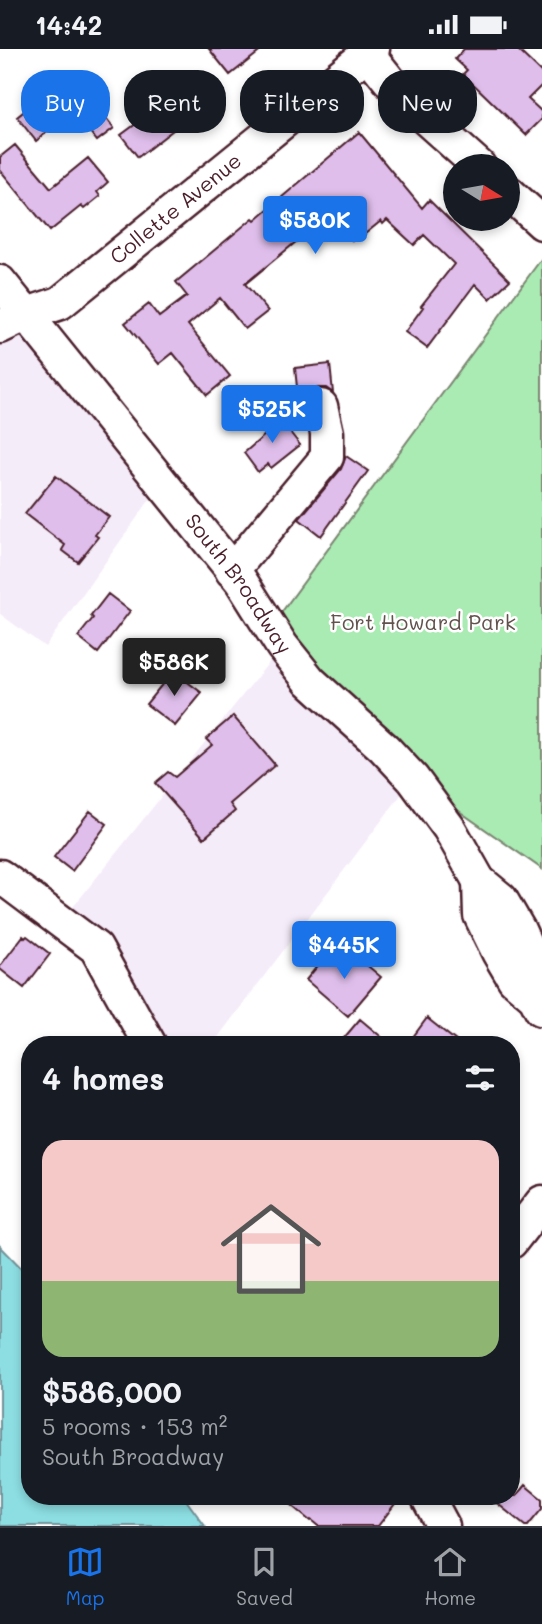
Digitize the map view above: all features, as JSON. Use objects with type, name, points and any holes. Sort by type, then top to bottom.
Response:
[{"type":"street","points":[[368,51],[404,99],[466,154]]},
{"type":"street","name":"Collette Avenue","points":[[13,320],[60,303],[368,51]]},
{"type":"street","points":[[520,203],[542,223]]},
{"type":"street","name":"South Broadway","points":[[0,282],[13,320],[241,581],[282,646],[310,681],[384,748],[413,779],[449,828],[480,881],[501,899],[519,930],[536,968],[539,1004]]},
{"type":"street","points":[[232,571],[327,457],[327,433],[321,407]]},
{"type":"street","points":[[0,876],[96,948],[145,1036]]},
{"type":"street","points":[[520,1230],[542,1202]]},
{"type":"street","points":[[432,1505],[443,1526]]},
{"type":"shaded area","points":[[27,314],[161,484],[45,647],[0,614],[0,327]]},
{"type":"shaded area","points":[[282,646],[413,779],[219,1036],[143,1036],[61,922]]},
{"type":"green space","name":"Fort Howard Park","points":[[542,258],[542,869],[413,779],[270,628]]},
{"type":"water","points":[[0,1246],[21,1268],[21,1505],[190,1505],[205,1526],[0,1526]]},
{"type":"building","points":[[209,49],[263,49],[230,75]]},
{"type":"building","points":[[464,49],[517,49],[542,73],[542,85],[528,99],[542,112],[542,119],[526,135],[477,88],[477,70],[467,70],[455,59]]},
{"type":"building","points":[[30,133],[46,133],[36,141]]},
{"type":"building","points":[[91,133],[107,133],[97,141]]},
{"type":"building","points":[[124,133],[169,133],[138,157],[121,135]]},
{"type":"building","points":[[360,133],[422,208],[429,200],[443,214],[443,231],[460,231],[510,280],[490,299],[475,284],[427,348],[405,332],[423,307],[421,306],[454,264],[424,235],[414,245],[387,220],[383,224],[381,221],[360,238],[358,235],[352,240],[336,220],[308,244],[302,237],[245,284],[268,311],[245,329],[220,298],[188,325],[230,376],[207,395],[173,353],[159,364],[125,323],[149,304],[159,317],[187,296],[176,282],[253,218],[255,220]]},
{"type":"building","points":[[15,145],[51,188],[88,158],[108,182],[97,192],[100,196],[84,209],[81,206],[50,231],[0,170],[0,157]]},
{"type":"building","points":[[330,364],[333,393],[326,388],[318,388],[306,396],[298,397],[295,368]]},
{"type":"building","points":[[275,413],[300,445],[271,468],[268,464],[258,472],[244,453],[266,434],[260,426]]},
{"type":"building","points":[[346,456],[368,471],[321,536],[299,519],[341,469]]},
{"type":"building","points":[[56,476],[109,517],[95,535],[98,537],[78,562],[62,550],[65,545],[25,514]]},
{"type":"building","points":[[108,594],[130,611],[98,653],[78,637]]},
{"type":"building","points":[[173,671],[202,693],[175,726],[146,704]]},
{"type":"building","points":[[233,716],[275,765],[230,804],[235,811],[204,838],[155,783],[168,772],[175,777],[212,745],[206,739]]},
{"type":"building","points":[[90,811],[107,824],[72,871],[54,857]]},
{"type":"building","points":[[23,936],[27,936],[50,954],[24,988],[0,969]]},
{"type":"building","points":[[349,950],[381,977],[348,1016],[306,980],[329,952],[339,961]]},
{"type":"building","points":[[427,1018],[450,1036],[414,1036]]},
{"type":"building","points":[[360,1019],[380,1036],[346,1036]]},
{"type":"building","points":[[525,1485],[542,1499],[542,1509],[528,1526],[499,1505],[520,1505],[520,1491]]},
{"type":"building","points":[[291,1505],[394,1505],[378,1526],[318,1526]]}]
